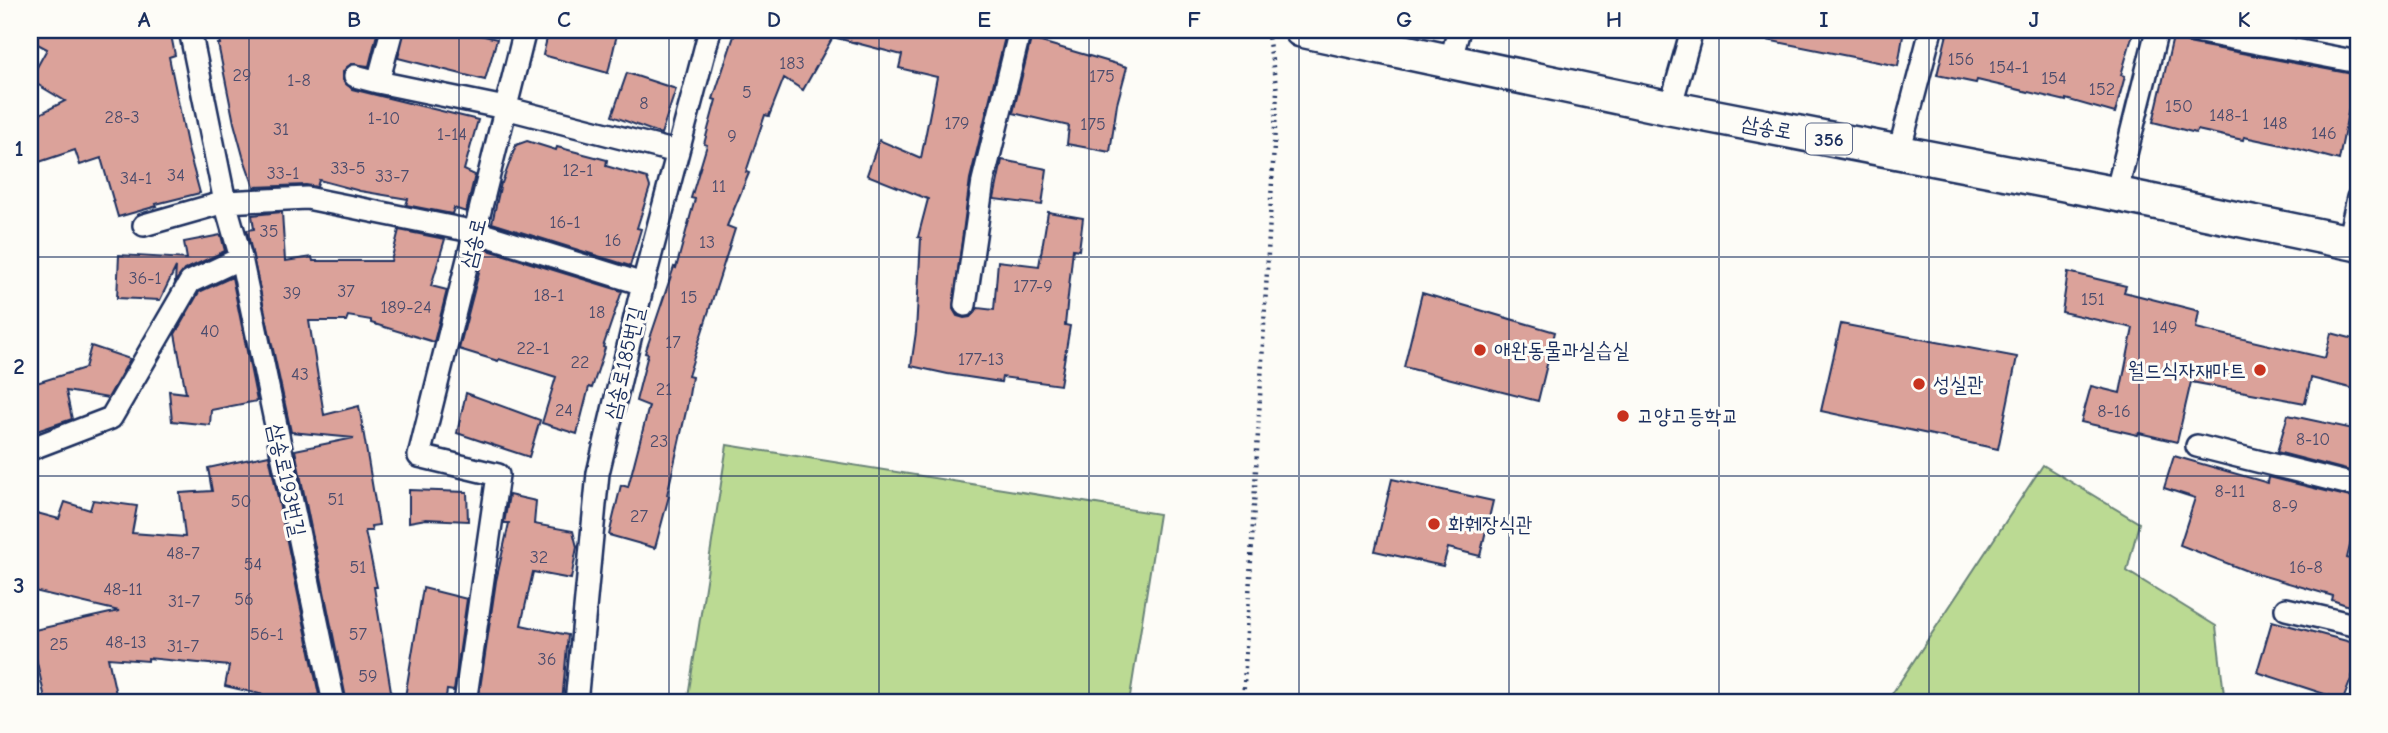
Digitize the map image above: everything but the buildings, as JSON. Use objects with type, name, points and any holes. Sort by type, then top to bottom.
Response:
[{"type":"main road","name":"삼송로","points":[[1301,30],[1670,108],[2116,194],[2353,243]]},
{"type":"street","name":"삼송로193번길","points":[[190,30],[225,202],[241,258],[334,703]]},
{"type":"street","points":[[379,82],[392,30]]},
{"type":"street","name":"삼송로","points":[[465,703],[498,475],[419,456],[526,30]]},
{"type":"street","name":"삼송로185번길","points":[[576,703],[598,473],[643,284],[710,30]]},
{"type":"street","points":[[965,305],[983,181],[1020,30]]},
{"type":"street","points":[[1450,62],[1459,30]]},
{"type":"street","points":[[1670,108],[1692,30]]},
{"type":"street","points":[[1899,152],[1931,30]]},
{"type":"street","points":[[2116,194],[2157,30]]},
{"type":"street","points":[[2190,30],[2358,62]]},
{"type":"street","points":[[355,76],[505,108],[677,152]]},
{"type":"street","points":[[144,225],[225,202],[307,198],[476,232],[643,284]]},
{"type":"street","points":[[2353,243],[2358,198]]},
{"type":"street","points":[[30,449],[111,418],[190,282],[241,258]]},
{"type":"street","points":[[2197,446],[2358,486]]},
{"type":"street","points":[[2287,608],[2358,626]]},
{"type":"path","points":[[1245,703],[1277,91],[1267,30]]},
{"type":"green space","points":[[727,445],[1159,514],[1129,703],[687,703]]},
{"type":"green space","points":[[2043,465],[2139,523],[2127,571],[2216,626],[2225,703],[1886,703]]},
{"type":"place","name":"애완동물과실습실","points":[[1480,350]]},
{"type":"place","name":"월드식자재마트","points":[[2260,370]]},
{"type":"place","name":"성실관","points":[[1919,384]]},
{"type":"place","name":"고양고등학교","points":[[1623,416]]},
{"type":"place","name":"화훼장식관","points":[[1434,524]]}]
